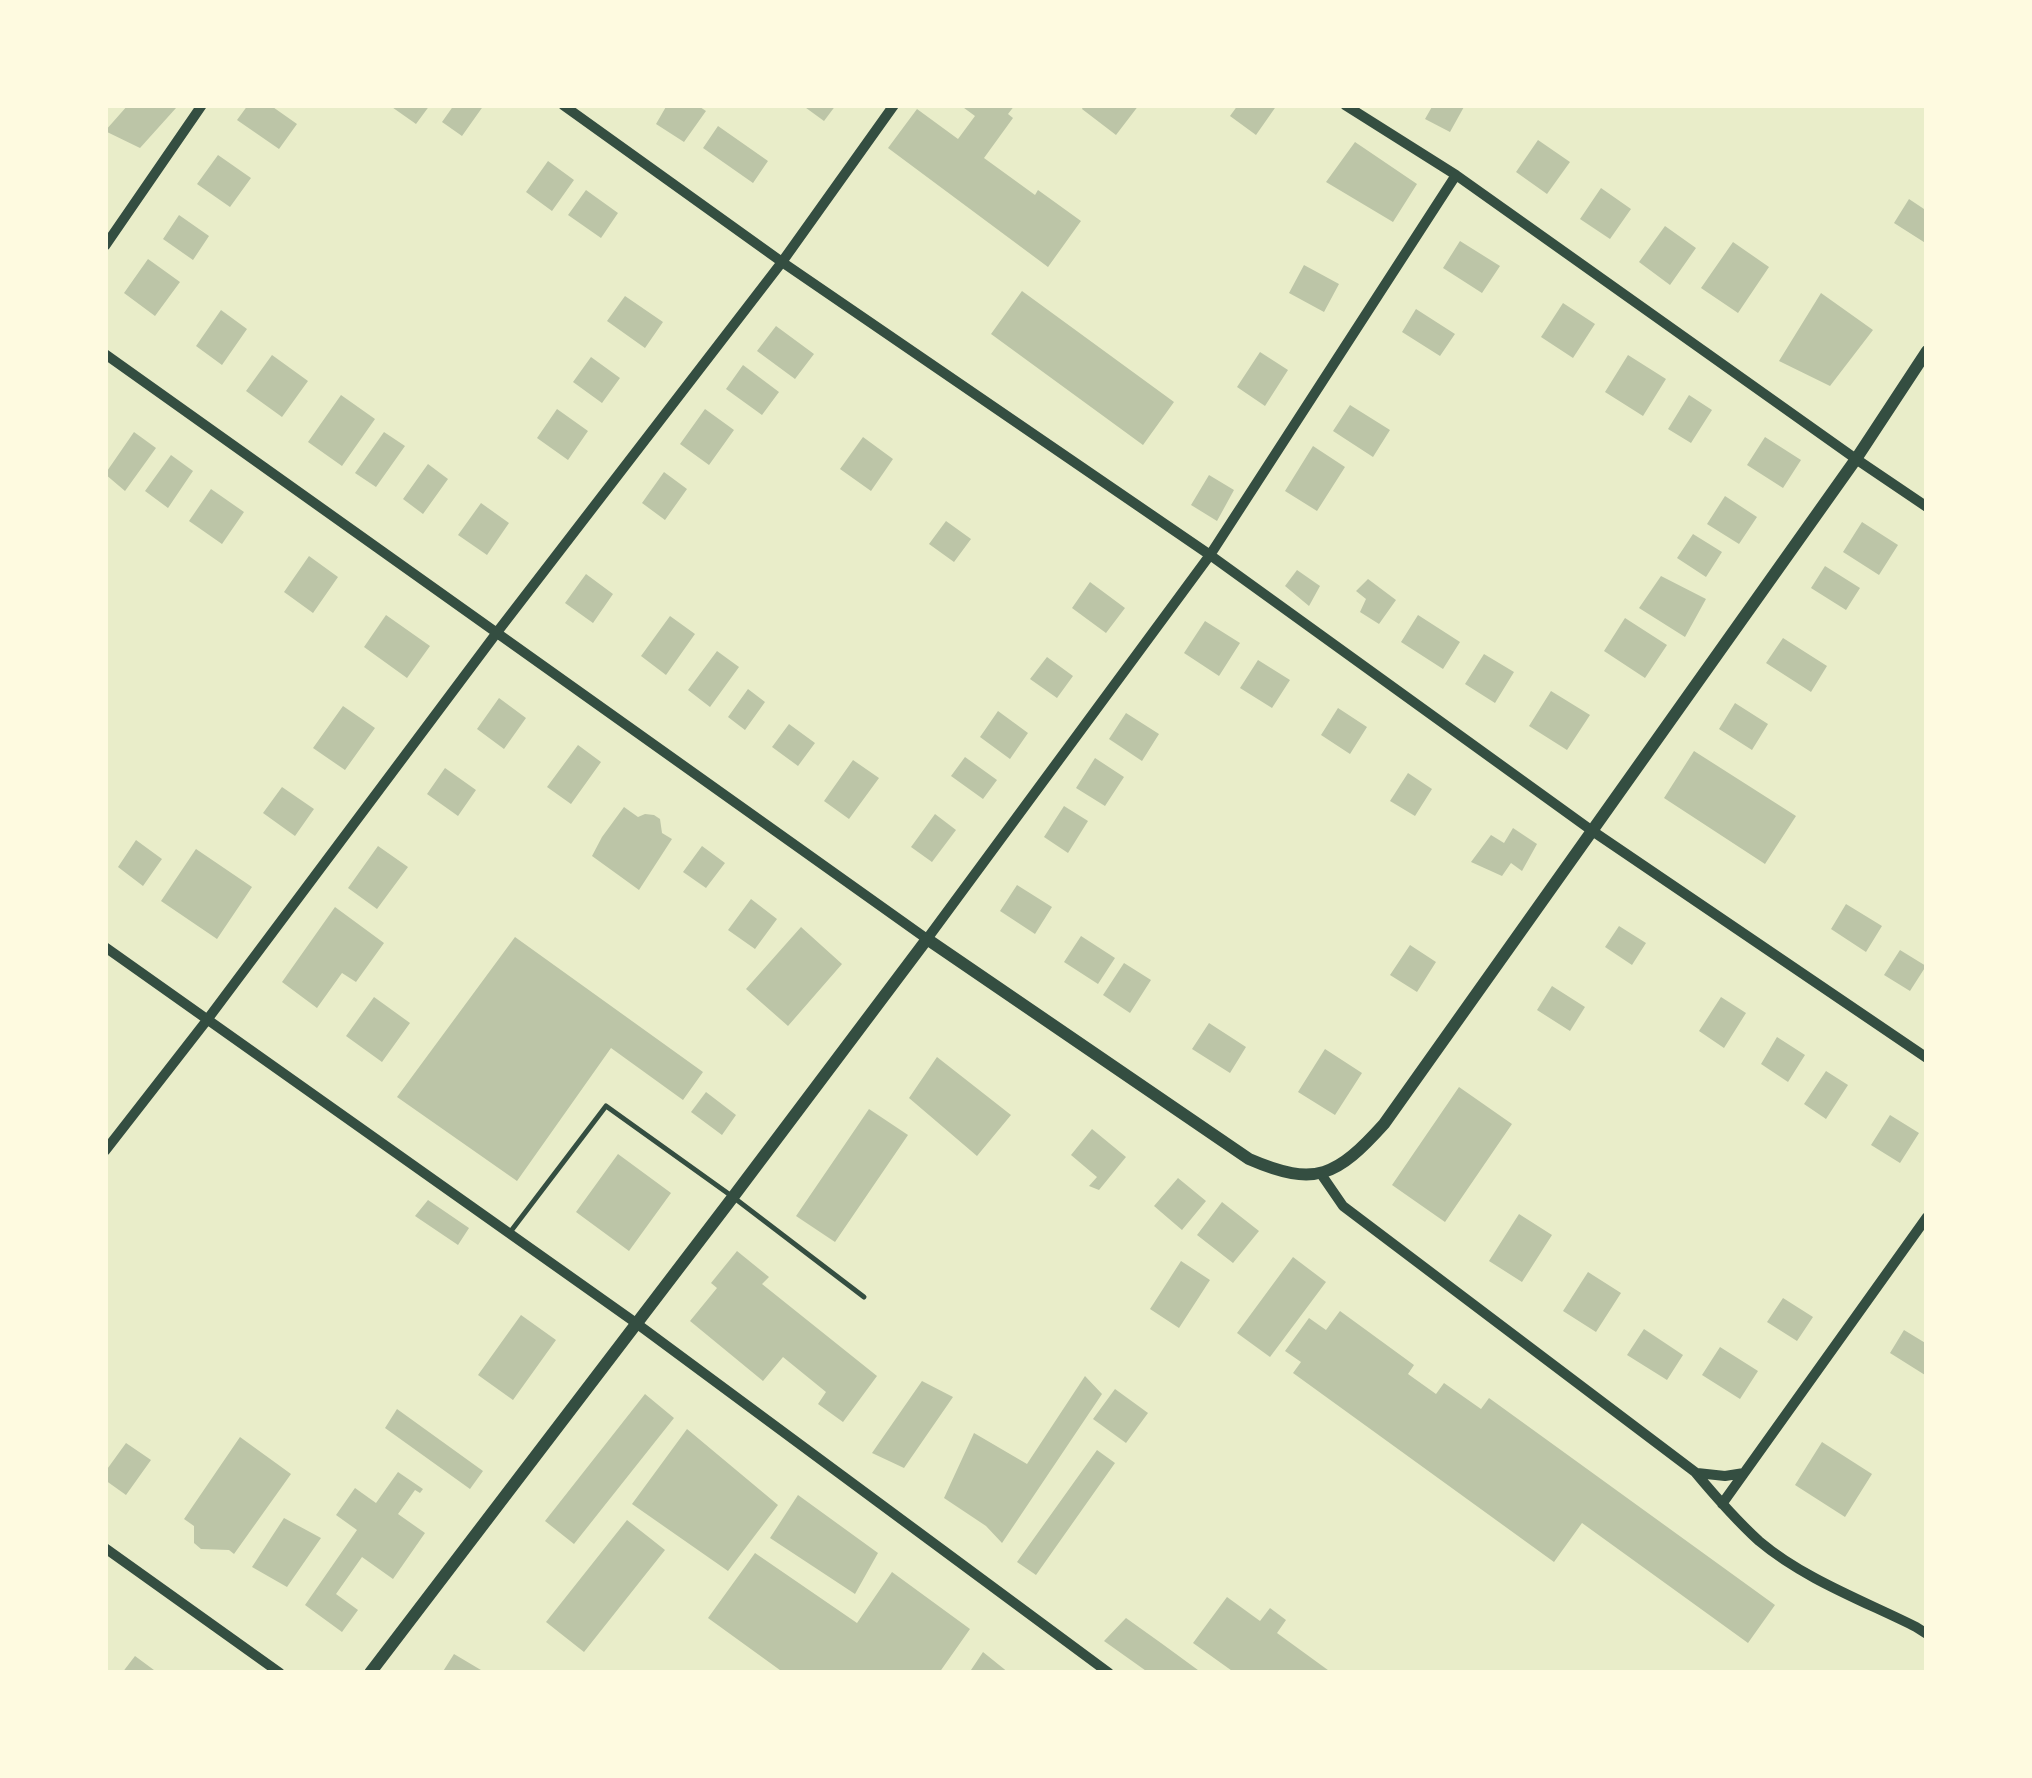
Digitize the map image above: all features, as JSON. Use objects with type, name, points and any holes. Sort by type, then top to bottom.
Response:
[{"type":"street","points":[[105,246],[202,105]]},
{"type":"street","points":[[563,105],[782,262],[1210,554],[1591,830],[1927,1058]]},
{"type":"street","points":[[105,1151],[782,262],[894,105]]},
{"type":"street","points":[[1345,105],[1456,175],[1927,506]]},
{"type":"street","points":[[370,1673],[734,1197],[1210,554],[1456,175]]},
{"type":"street","points":[[105,354],[927,938],[1249,1160],[1300,1176],[1337,1168],[1384,1124],[1856,459],[1927,351]]},
{"type":"street","points":[[105,947],[636,1323],[1109,1673]]},
{"type":"street","points":[[1321,1174],[1343,1206],[1696,1472],[1761,1542],[1803,1572],[1927,1634]]},
{"type":"street","points":[[1722,1504],[1927,1218]]},
{"type":"street","points":[[1696,1472],[1725,1476],[1745,1472]]},
{"type":"street","points":[[105,1548],[280,1673]]},
{"type":"lane","points":[[509,1234],[606,1106],[734,1197],[864,1298]]},
{"type":"building","points":[[128,105],[176,108],[140,148],[105,131]]},
{"type":"building","points":[[248,105],[270,105],[297,124],[279,149],[237,120]]},
{"type":"building","points":[[389,105],[430,105],[416,124]]},
{"type":"building","points":[[454,105],[484,105],[462,136],[442,122]]},
{"type":"building","points":[[667,105],[697,105],[706,111],[684,142],[656,124]]},
{"type":"building","points":[[802,105],[836,105],[824,121]]},
{"type":"building","points":[[960,105],[1015,105],[1008,114],[1013,118],[984,158],[1035,195],[1038,190],[1081,221],[1048,267],[888,148],[917,109],[958,139],[975,116]]},
{"type":"building","points":[[1084,105],[1139,105],[1116,135],[1082,109]]},
{"type":"building","points":[[1238,105],[1277,105],[1256,135],[1230,116]]},
{"type":"building","points":[[1433,105],[1465,105],[1450,132],[1425,119]]},
{"type":"building","points":[[718,126],[768,161],[753,183],[703,148]]},
{"type":"building","points":[[1538,140],[1570,162],[1547,194],[1516,172]]},
{"type":"building","points":[[1355,142],[1417,184],[1393,222],[1326,182]]},
{"type":"building","points":[[218,155],[251,178],[230,207],[197,184]]},
{"type":"building","points":[[548,161],[574,180],[552,211],[526,192]]},
{"type":"building","points":[[1601,188],[1631,209],[1610,239],[1580,219]]},
{"type":"building","points":[[586,190],[618,213],[601,238],[568,215]]},
{"type":"building","points":[[1909,199],[1927,211],[1927,244],[1894,223]]},
{"type":"building","points":[[179,215],[209,236],[193,260],[163,239]]},
{"type":"building","points":[[1665,226],[1696,248],[1670,285],[1639,262]]},
{"type":"building","points":[[1460,241],[1500,266],[1482,293],[1443,268]]},
{"type":"building","points":[[1733,242],[1769,267],[1738,313],[1701,288]]},
{"type":"building","points":[[148,259],[180,282],[155,316],[124,293]]},
{"type":"building","points":[[1304,265],[1339,284],[1324,312],[1289,293]]},
{"type":"building","points":[[1022,291],[1174,402],[1143,445],[991,334]]},
{"type":"building","points":[[1821,293],[1873,330],[1830,386],[1779,361]]},
{"type":"building","points":[[625,296],[663,322],[645,348],[607,321]]},
{"type":"building","points":[[1563,303],[1595,324],[1573,358],[1541,337]]},
{"type":"building","points":[[1416,309],[1455,334],[1440,356],[1402,332]]},
{"type":"building","points":[[221,310],[247,329],[222,365],[196,346]]},
{"type":"building","points":[[776,326],[814,354],[795,379],[757,351]]},
{"type":"building","points":[[1260,352],[1288,370],[1265,406],[1237,387]]},
{"type":"building","points":[[272,355],[308,381],[282,417],[246,391]]},
{"type":"building","points":[[1628,355],[1666,379],[1643,416],[1605,392]]},
{"type":"building","points":[[591,357],[620,378],[602,403],[573,382]]},
{"type":"building","points":[[743,365],[779,392],[762,415],[726,389]]},
{"type":"building","points":[[341,395],[375,419],[342,466],[308,442]]},
{"type":"building","points":[[1689,395],[1712,410],[1691,443],[1668,429]]},
{"type":"building","points":[[1350,405],[1390,430],[1373,457],[1333,431]]},
{"type":"building","points":[[557,409],[588,431],[568,460],[537,438]]},
{"type":"building","points":[[705,409],[734,430],[709,465],[680,444]]},
{"type":"building","points":[[134,432],[156,448],[125,491],[105,474]]},
{"type":"building","points":[[384,432],[405,446],[376,487],[355,473]]},
{"type":"building","points":[[863,437],[893,459],[871,491],[840,469]]},
{"type":"building","points":[[1765,437],[1801,460],[1783,488],[1747,465]]},
{"type":"building","points":[[1313,446],[1345,467],[1317,511],[1285,491]]},
{"type":"building","points":[[171,455],[193,471],[168,508],[145,491]]},
{"type":"building","points":[[428,464],[448,479],[423,514],[403,499]]},
{"type":"building","points":[[664,472],[687,489],[665,520],[642,503]]},
{"type":"building","points":[[1209,475],[1234,490],[1217,521],[1191,505]]},
{"type":"building","points":[[211,489],[244,512],[222,544],[189,521]]},
{"type":"building","points":[[1725,496],[1757,517],[1739,544],[1707,524]]},
{"type":"building","points":[[481,503],[509,523],[487,555],[458,535]]},
{"type":"building","points":[[946,521],[971,539],[954,562],[929,544]]},
{"type":"building","points":[[1862,522],[1898,545],[1879,575],[1843,552]]},
{"type":"building","points":[[1693,534],[1722,552],[1706,577],[1677,558]]},
{"type":"building","points":[[309,556],[338,577],[313,613],[284,592]]},
{"type":"building","points":[[1825,566],[1860,588],[1846,610],[1811,588]]},
{"type":"building","points":[[1297,570],[1320,586],[1309,606],[1285,586]]},
{"type":"building","points":[[586,574],[613,594],[593,623],[565,603]]},
{"type":"building","points":[[1661,576],[1706,599],[1685,637],[1639,608]]},
{"type":"building","points":[[1368,579],[1396,600],[1379,624],[1360,612],[1366,599],[1356,591]]},
{"type":"building","points":[[1090,582],[1125,608],[1106,633],[1072,608]]},
{"type":"building","points":[[386,615],[430,646],[407,678],[364,647]]},
{"type":"building","points":[[1418,615],[1460,642],[1443,669],[1401,642]]},
{"type":"building","points":[[670,616],[695,634],[666,675],[641,656]]},
{"type":"building","points":[[1625,618],[1667,645],[1645,678],[1604,651]]},
{"type":"building","points":[[1205,621],[1240,643],[1219,676],[1184,653]]},
{"type":"building","points":[[1783,638],[1827,666],[1811,692],[1766,663]]},
{"type":"building","points":[[717,651],[739,667],[710,707],[688,690]]},
{"type":"building","points":[[1484,654],[1514,672],[1495,703],[1465,684]]},
{"type":"building","points":[[1047,657],[1073,676],[1057,698],[1030,679]]},
{"type":"building","points":[[1258,660],[1290,680],[1272,708],[1240,688]]},
{"type":"building","points":[[748,689],[765,702],[745,730],[728,717]]},
{"type":"building","points":[[1551,691],[1590,715],[1567,750],[1529,726]]},
{"type":"building","points":[[499,698],[526,718],[504,749],[477,729]]},
{"type":"building","points":[[1735,703],[1768,724],[1752,750],[1719,729]]},
{"type":"building","points":[[343,706],[375,728],[345,770],[313,748]]},
{"type":"building","points":[[1338,708],[1367,727],[1350,754],[1321,735]]},
{"type":"building","points":[[998,711],[1028,733],[1010,759],[980,737]]},
{"type":"building","points":[[1126,713],[1159,734],[1142,761],[1109,739]]},
{"type":"building","points":[[789,724],[815,743],[798,766],[772,747]]},
{"type":"building","points":[[578,745],[601,762],[571,804],[547,787]]},
{"type":"building","points":[[1694,751],[1796,816],[1765,864],[1664,798]]},
{"type":"building","points":[[965,757],[997,780],[983,799],[951,776]]},
{"type":"building","points":[[1095,758],[1124,777],[1105,806],[1076,788]]},
{"type":"building","points":[[853,760],[879,778],[849,819],[824,801]]},
{"type":"building","points":[[445,768],[476,790],[458,816],[427,794]]},
{"type":"building","points":[[1408,773],[1432,789],[1415,816],[1390,801]]},
{"type":"building","points":[[282,787],[314,809],[295,836],[263,813]]},
{"type":"building","points":[[1064,806],[1088,821],[1068,853],[1044,837]]},
{"type":"building","points":[[624,807],[638,817],[645,814],[660,819],[662,833],[672,839],[639,890],[592,856]]},
{"type":"building","points":[[935,814],[956,830],[932,862],[911,847]]},
{"type":"building","points":[[1513,828],[1537,844],[1522,871],[1511,863],[1502,876],[1471,862],[1491,835],[1504,843]]},
{"type":"building","points":[[136,840],[162,859],[143,886],[118,867]]},
{"type":"building","points":[[378,846],[408,867],[377,909],[348,888]]},
{"type":"building","points":[[702,846],[725,863],[706,888],[683,872]]},
{"type":"building","points":[[196,849],[252,887],[217,939],[161,901]]},
{"type":"building","points":[[1017,885],[1052,907],[1035,934],[1000,911]]},
{"type":"building","points":[[751,899],[777,919],[755,949],[728,930]]},
{"type":"building","points":[[1846,904],[1882,926],[1866,952],[1831,929]]},
{"type":"building","points":[[335,907],[384,943],[356,982],[342,973],[317,1008],[282,982]]},
{"type":"building","points":[[1619,926],[1646,943],[1632,965],[1605,947]]},
{"type":"building","points":[[801,927],[842,964],[788,1026],[746,989]]},
{"type":"building","points":[[1081,936],[1115,958],[1098,984],[1064,962]]},
{"type":"building","points":[[515,937],[703,1072],[683,1100],[611,1048],[517,1181],[397,1097]]},
{"type":"building","points":[[1410,945],[1436,962],[1417,992],[1390,975]]},
{"type":"building","points":[[1900,950],[1926,966],[1910,991],[1884,975]]},
{"type":"building","points":[[1124,963],[1151,980],[1130,1013],[1103,995]]},
{"type":"building","points":[[1552,986],[1585,1007],[1570,1031],[1537,1010]]},
{"type":"building","points":[[374,997],[410,1023],[382,1062],[346,1036]]},
{"type":"building","points":[[1721,997],[1746,1013],[1724,1048],[1699,1031]]},
{"type":"building","points":[[1209,1023],[1246,1047],[1230,1073],[1192,1049]]},
{"type":"building","points":[[1777,1037],[1805,1055],[1788,1082],[1761,1064]]},
{"type":"building","points":[[1325,1049],[1362,1073],[1335,1115],[1298,1092]]},
{"type":"building","points":[[937,1057],[1011,1115],[977,1156],[909,1098]]},
{"type":"building","points":[[1826,1071],[1848,1085],[1826,1119],[1804,1104]]},
{"type":"building","points":[[1459,1087],[1512,1124],[1445,1222],[1392,1185]]},
{"type":"building","points":[[706,1092],[736,1115],[722,1135],[691,1112]]},
{"type":"building","points":[[869,1109],[908,1135],[835,1242],[796,1216]]},
{"type":"building","points":[[1890,1115],[1919,1133],[1900,1163],[1871,1145]]},
{"type":"building","points":[[1092,1129],[1126,1157],[1099,1190],[1089,1186],[1097,1177],[1071,1155]]},
{"type":"building","points":[[618,1154],[671,1193],[629,1251],[576,1212]]},
{"type":"building","points":[[1178,1178],[1206,1201],[1182,1230],[1154,1206]]},
{"type":"building","points":[[428,1200],[469,1228],[458,1245],[415,1216]]},
{"type":"building","points":[[1222,1202],[1259,1231],[1233,1263],[1197,1235]]},
{"type":"building","points":[[1519,1214],[1552,1235],[1522,1282],[1489,1261]]},
{"type":"building","points":[[737,1251],[769,1277],[762,1284],[877,1376],[843,1422],[818,1404],[826,1392],[783,1357],[763,1381],[690,1321],[717,1288],[711,1283]]},
{"type":"building","points":[[1293,1257],[1326,1282],[1270,1357],[1237,1333]]},
{"type":"building","points":[[1181,1261],[1210,1280],[1179,1328],[1150,1309]]},
{"type":"building","points":[[1588,1272],[1621,1293],[1596,1332],[1563,1311]]},
{"type":"building","points":[[1783,1298],[1813,1317],[1797,1341],[1767,1322]]},
{"type":"building","points":[[1340,1311],[1414,1365],[1408,1374],[1436,1394],[1444,1383],[1481,1409],[1489,1398],[1775,1605],[1748,1643],[1582,1523],[1554,1562],[1293,1373],[1301,1362],[1285,1351],[1309,1318],[1326,1330]]},
{"type":"building","points":[[521,1315],[556,1340],[513,1400],[478,1375]]},
{"type":"building","points":[[1644,1329],[1683,1355],[1667,1380],[1627,1355]]},
{"type":"building","points":[[1904,1330],[1927,1344],[1925,1375],[1890,1353]]},
{"type":"building","points":[[1720,1347],[1758,1371],[1740,1399],[1702,1375]]},
{"type":"building","points":[[1085,1376],[1102,1394],[1002,1543],[986,1526],[944,1498],[974,1433],[1027,1464]]},
{"type":"building","points":[[922,1381],[953,1397],[904,1468],[872,1453]]},
{"type":"building","points":[[1115,1389],[1148,1413],[1126,1443],[1093,1419]]},
{"type":"building","points":[[645,1394],[674,1418],[574,1544],[545,1521]]},
{"type":"building","points":[[397,1409],[483,1471],[470,1489],[385,1428]]},
{"type":"building","points":[[687,1429],[778,1505],[728,1571],[632,1504]]},
{"type":"building","points":[[240,1437],[291,1474],[234,1554],[229,1550],[201,1549],[194,1543],[194,1526],[184,1519]]},
{"type":"building","points":[[1822,1442],[1872,1474],[1845,1517],[1795,1485]]},
{"type":"building","points":[[126,1443],[151,1460],[126,1495],[105,1480],[105,1472]]},
{"type":"building","points":[[1097,1450],[1115,1463],[1036,1575],[1017,1562]]},
{"type":"building","points":[[398,1472],[423,1489],[420,1493],[415,1490],[398,1514],[425,1533],[393,1579],[362,1557],[336,1594],[358,1610],[342,1632],[305,1605],[357,1530],[336,1515],[355,1488],[376,1503]]},
{"type":"building","points":[[798,1495],[878,1553],[855,1594],[770,1538]]},
{"type":"building","points":[[284,1518],[321,1538],[287,1587],[252,1567]]},
{"type":"building","points":[[627,1520],[665,1550],[584,1652],[546,1622]]},
{"type":"building","points":[[755,1553],[857,1623],[892,1572],[970,1629],[939,1673],[784,1673],[708,1618]]},
{"type":"building","points":[[1227,1597],[1260,1621],[1270,1608],[1286,1620],[1277,1633],[1332,1673],[1235,1673],[1193,1643]]},
{"type":"building","points":[[1126,1618],[1202,1673],[1149,1673],[1104,1641]]},
{"type":"building","points":[[983,1652],[1009,1673],[969,1673]]},
{"type":"building","points":[[454,1654],[486,1673],[442,1673]]},
{"type":"building","points":[[135,1656],[158,1673],[122,1673]]}]
